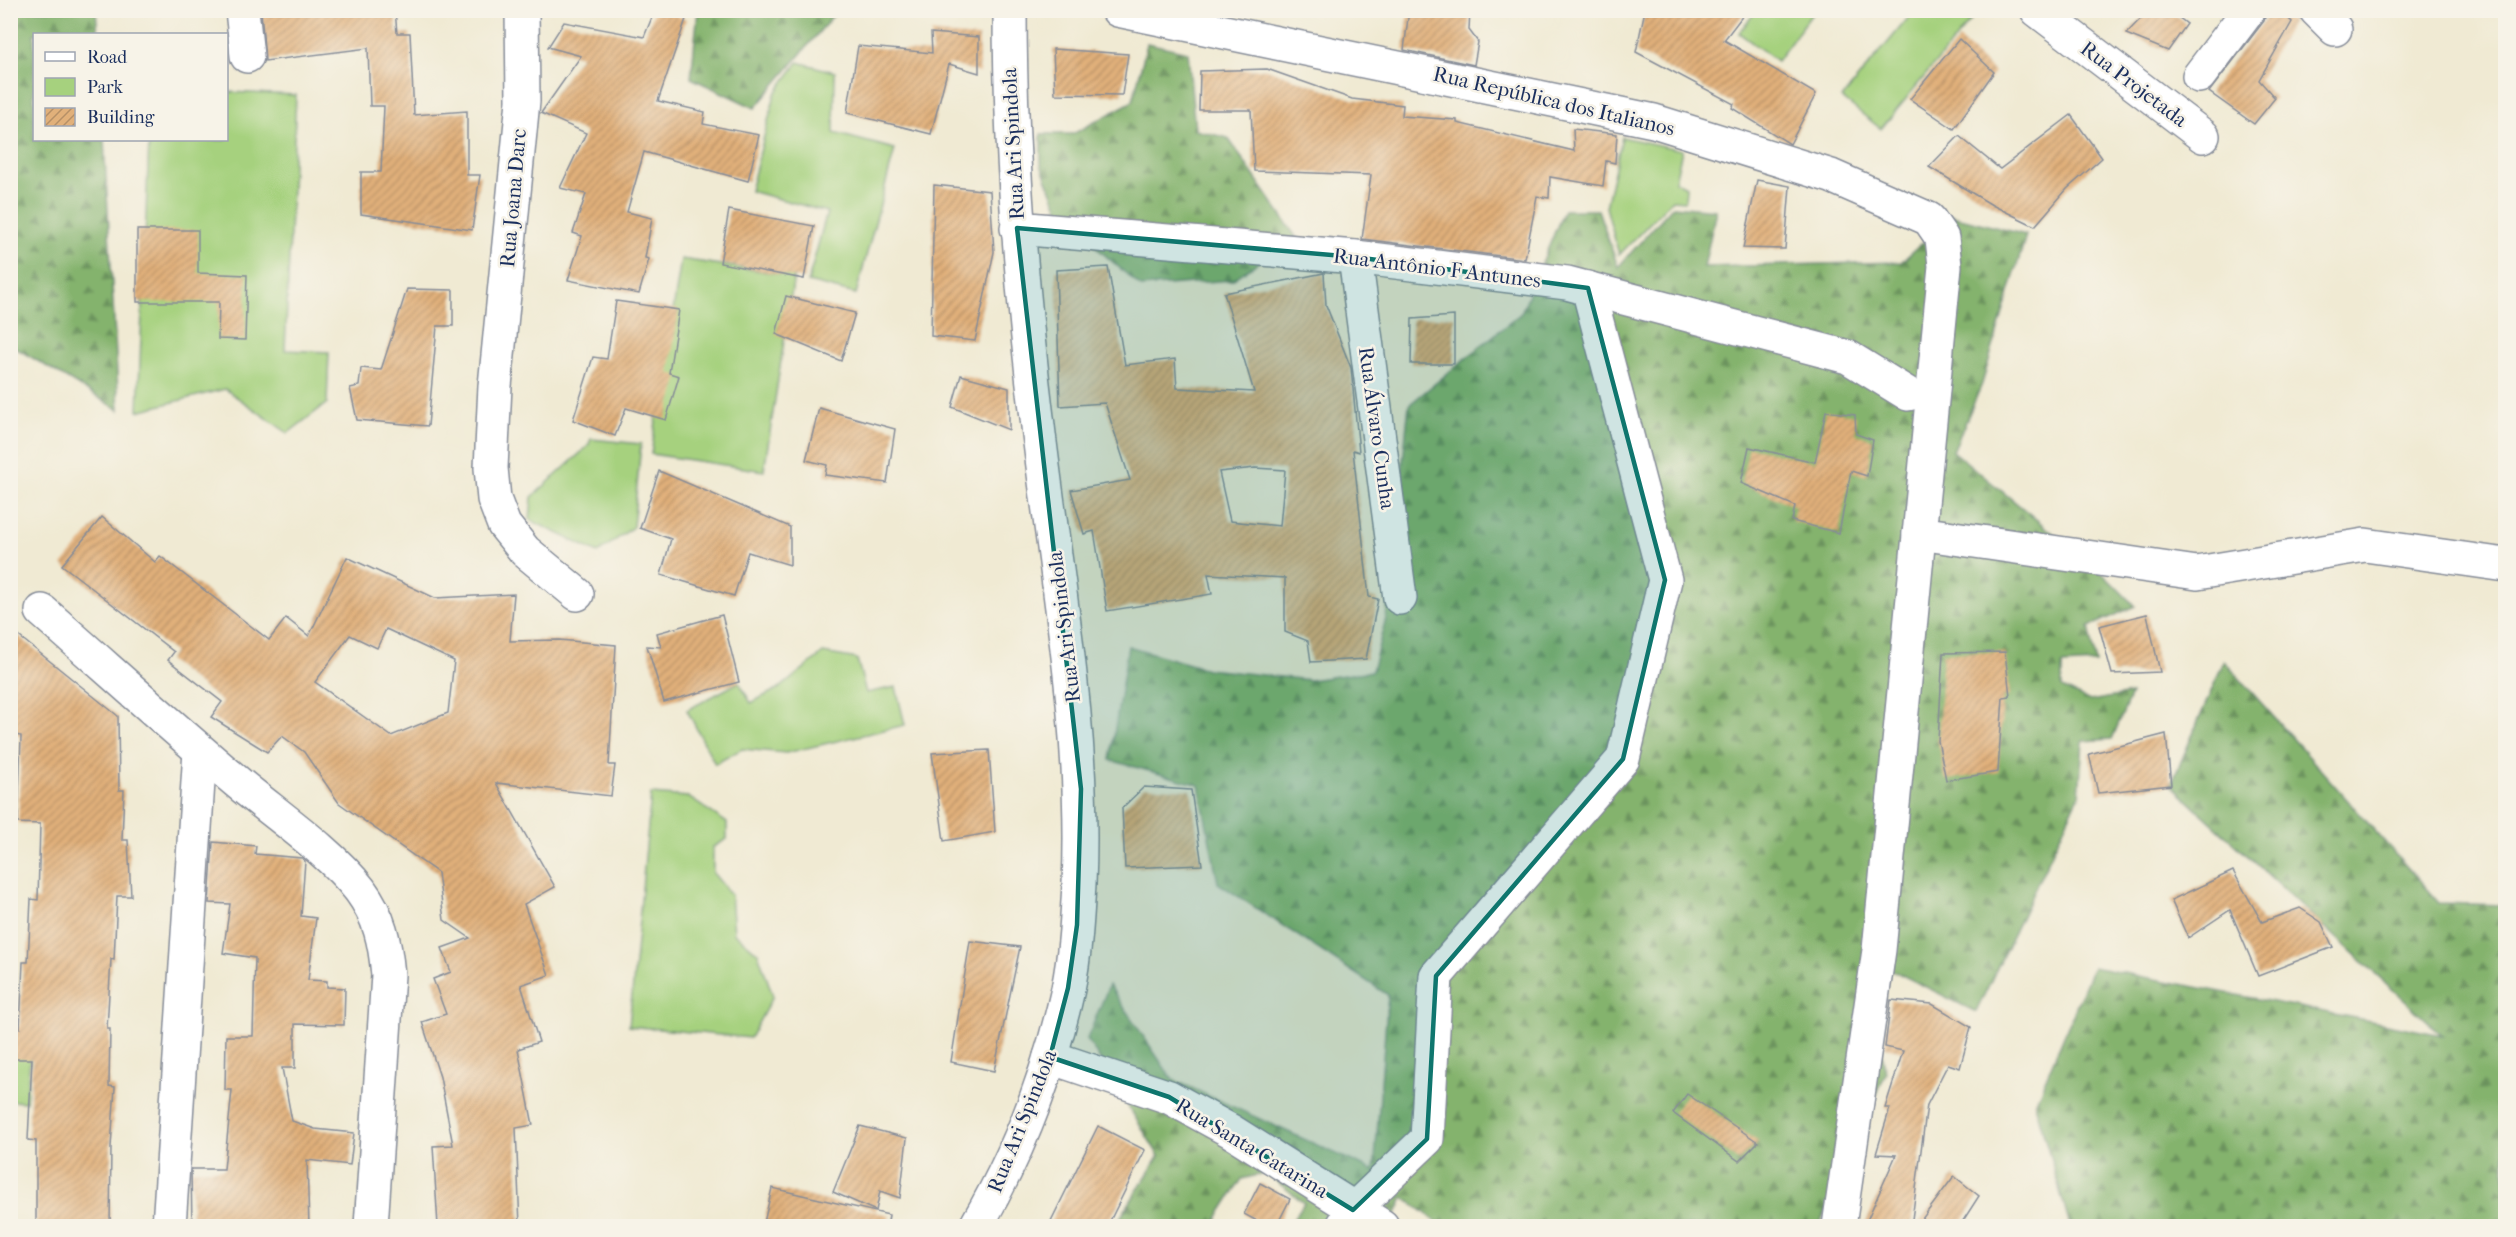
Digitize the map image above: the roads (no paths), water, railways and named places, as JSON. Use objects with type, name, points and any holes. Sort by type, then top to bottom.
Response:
[{"type":"street","points":[[242,10],[248,56]]},
{"type":"street","name":"Rua Joana Darc","points":[[522,10],[523,101],[495,386],[491,468],[494,499],[504,525],[525,551],[577,594]]},
{"type":"street","name":"Rua Ari Spindola","points":[[976,1227],[1000,1185],[1050,1057],[1068,988],[1077,925],[1081,789],[1068,650],[1038,426],[1017,228],[1010,10]]},
{"type":"street","name":"Rua República dos Italianos","points":[[1118,10],[1654,121],[1831,176],[1929,219],[1942,238],[1945,266],[1879,950],[1839,1227]]},
{"type":"street","name":"Rua Projetada","points":[[2037,10],[2203,136]]},
{"type":"street","points":[[2199,76],[2248,10]]},
{"type":"street","name":"Rua Antônio F Antunes","points":[[1017,228],[1354,257],[1568,283],[1848,357],[1908,394]]},
{"type":"street","name":"Rua Álvaro Cunha","points":[[1354,257],[1400,598]]},
{"type":"street","points":[[1348,1218],[1427,1139],[1436,976],[1623,759],[1665,580],[1588,288]]},
{"type":"street","points":[[1919,533],[2197,573],[2365,545],[2505,564]]},
{"type":"street","points":[[42,611],[200,751],[330,859],[359,890],[376,916],[385,940],[388,975],[371,1227]]},
{"type":"street","points":[[169,1227],[200,751]]},
{"type":"street","name":"Rua Santa Catarina","points":[[1050,1057],[1169,1097],[1230,1131],[1348,1218],[1382,1227]]}]
